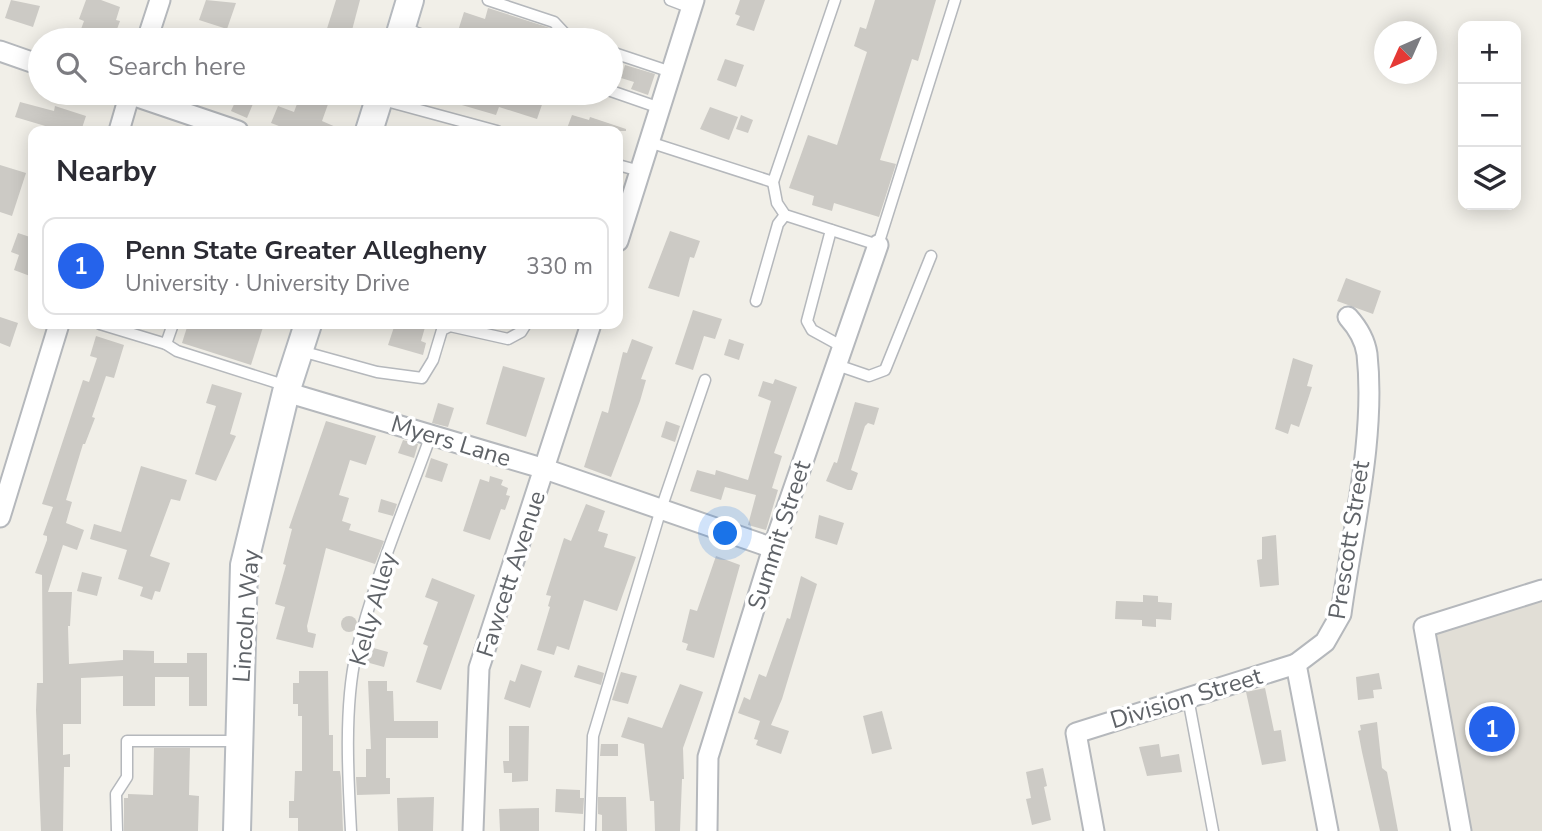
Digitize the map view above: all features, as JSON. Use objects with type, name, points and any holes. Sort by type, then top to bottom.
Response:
[{"type":"main road","points":[[402,28],[410,0]]},
{"type":"main road","points":[[371,126],[377,105]]},
{"type":"main road","name":"Lincoln Way","points":[[237,831],[244,565],[287,389],[306,329]]},
{"type":"street","points":[[151,28],[160,0]]},
{"type":"street","points":[[623,225],[693,4]]},
{"type":"street","points":[[0,51],[28,61]]},
{"type":"street","points":[[119,126],[126,105]]},
{"type":"street","points":[[163,105],[224,126]]},
{"type":"street","name":"Summit Street","points":[[707,831],[708,757],[773,548],[878,245]]},
{"type":"street","name":"Prescott Street","points":[[1296,664],[1325,642],[1341,614],[1367,427],[1367,352],[1357,327],[1348,317]]},
{"type":"street","points":[[0,517],[58,329]]},
{"type":"street","name":"Fawcett Avenue","points":[[473,831],[479,668],[590,329]]},
{"type":"street","name":"Myers Lane","points":[[287,389],[545,469],[773,548]]},
{"type":"street","points":[[1461,831],[1424,627],[1542,590]]},
{"type":"street","points":[[1296,664],[1328,831]]},
{"type":"street","name":"Division Street","points":[[1094,831],[1076,733],[1296,664]]},
{"type":"lane","points":[[488,0],[554,22],[560,28]]},
{"type":"lane","points":[[670,0],[693,4]]},
{"type":"lane","points":[[835,0],[773,182],[777,203],[785,215],[878,245],[955,0]]},
{"type":"lane","points":[[623,56],[671,72]]},
{"type":"lane","points":[[623,95],[660,108]]},
{"type":"lane","points":[[410,105],[480,126]]},
{"type":"lane","points":[[649,142],[773,182]]},
{"type":"lane","points":[[623,166],[640,171]]},
{"type":"lane","points":[[756,301],[779,224],[785,215]]},
{"type":"lane","points":[[831,230],[807,321],[812,330],[840,356],[869,376],[885,370],[931,256]]},
{"type":"lane","points":[[116,329],[166,344],[177,351],[287,389]]},
{"type":"lane","points":[[166,344],[171,329]]},
{"type":"lane","points":[[299,350],[401,376],[422,378],[427,372],[444,329]]},
{"type":"lane","points":[[463,329],[508,339],[522,329]]},
{"type":"lane","points":[[590,831],[593,736],[660,509],[705,380]]},
{"type":"lane","name":"Kelly Alley","points":[[351,831],[347,752],[355,656],[386,559],[431,435]]},
{"type":"lane","points":[[1188,698],[1213,831]]},
{"type":"lane","points":[[117,831],[116,794],[127,777],[127,741],[240,741]]},
{"type":"shaded area","points":[[1542,590],[1542,831],[1461,831],[1424,627]]},
{"type":"building","points":[[11,0],[40,6],[33,27],[5,18]]},
{"type":"building","points":[[86,0],[101,0],[120,7],[116,20],[120,21],[117,28],[81,28],[84,21],[79,19]]},
{"type":"building","points":[[206,0],[236,3],[227,28],[199,20]]},
{"type":"building","points":[[336,0],[360,0],[353,28],[327,28]]},
{"type":"building","points":[[740,0],[765,0],[754,31],[736,25],[740,16],[735,14]]},
{"type":"building","points":[[875,0],[936,0],[918,61],[912,59],[880,160],[896,164],[879,217],[834,203],[832,211],[812,205],[814,196],[789,188],[808,135],[837,145],[867,52],[854,46],[860,27],[866,29]]},
{"type":"building","points":[[488,8],[550,28],[459,28],[464,12],[485,19]]},
{"type":"building","points":[[725,59],[744,65],[736,87],[717,80]]},
{"type":"building","points":[[625,65],[655,74],[648,95],[631,89],[634,82],[623,79]]},
{"type":"building","points":[[20,102],[54,111],[55,106],[86,116],[83,126],[45,126],[15,117]]},
{"type":"building","points":[[234,105],[252,105],[247,118],[231,111]]},
{"type":"building","points":[[297,105],[328,105],[322,121],[334,126],[279,126],[271,123],[278,106],[294,112]]},
{"type":"building","points":[[462,105],[542,105],[537,119],[499,107],[496,115]]},
{"type":"building","points":[[710,107],[738,117],[729,140],[700,129]]},
{"type":"building","points":[[572,115],[589,120],[590,117],[617,126],[568,126]]},
{"type":"building","points":[[741,115],[753,120],[748,133],[736,129]]},
{"type":"building","points":[[0,165],[26,173],[12,216],[0,212]]},
{"type":"building","points":[[670,231],[700,241],[694,258],[690,257],[679,297],[648,288]]},
{"type":"building","points":[[18,233],[28,236],[28,275],[14,270],[19,255],[11,252]]},
{"type":"building","points":[[1346,278],[1381,291],[1373,314],[1337,301]]},
{"type":"building","points":[[693,310],[722,319],[715,339],[704,336],[693,370],[675,364]]},
{"type":"building","points":[[0,317],[18,323],[10,347],[0,343]]},
{"type":"building","points":[[186,329],[262,329],[251,365],[182,343]]},
{"type":"building","points":[[393,329],[425,329],[421,341],[426,343],[423,355],[388,345]]},
{"type":"building","points":[[96,336],[124,345],[114,378],[106,376],[92,417],[95,418],[83,444],[66,500],[72,502],[66,523],[84,530],[77,550],[63,545],[48,592],[72,592],[68,626],[69,664],[123,660],[123,650],[154,651],[154,663],[187,663],[187,653],[207,653],[207,706],[189,706],[189,677],[155,677],[155,706],[123,706],[123,676],[81,678],[81,724],[63,724],[63,755],[70,754],[70,767],[64,767],[63,831],[41,831],[36,710],[37,683],[43,683],[42,575],[35,573],[47,540],[47,536],[43,535],[53,507],[42,504],[83,380],[89,382],[97,358],[90,356]]},
{"type":"building","points":[[632,339],[653,347],[641,379],[646,380],[640,401],[611,477],[584,467],[602,411],[608,413],[623,352],[627,353]]},
{"type":"building","points":[[729,339],[744,344],[739,360],[724,355]]},
{"type":"building","points":[[1293,358],[1313,365],[1307,386],[1312,387],[1299,427],[1291,424],[1288,434],[1275,429]]},
{"type":"building","points":[[503,366],[545,378],[526,437],[486,424]]},
{"type":"building","points":[[775,379],[797,387],[774,453],[782,456],[772,488],[778,490],[766,530],[748,525],[756,495],[725,487],[721,500],[690,491],[697,470],[715,475],[716,470],[748,480],[771,401],[758,396],[763,381],[773,384]]},
{"type":"building","points":[[212,384],[242,393],[230,434],[236,436],[216,481],[195,474],[216,406],[206,403]]},
{"type":"building","points":[[855,402],[879,408],[874,425],[868,423],[865,426],[851,470],[858,473],[852,490],[848,490],[826,481],[834,462],[837,463]]},
{"type":"building","points":[[438,403],[454,408],[448,427],[432,423]]},
{"type":"building","points":[[326,421],[376,436],[366,465],[350,460],[339,495],[349,498],[342,521],[351,524],[349,530],[384,541],[375,564],[326,548],[307,626],[308,632],[316,634],[313,648],[276,639],[285,607],[275,604],[286,565],[283,564],[292,529],[289,528]]},
{"type":"building","points":[[666,421],[680,426],[675,442],[661,437]]},
{"type":"building","points":[[403,440],[418,444],[414,458],[398,453]]},
{"type":"building","points":[[431,458],[448,464],[442,482],[425,477]]},
{"type":"building","points":[[141,466],[187,480],[180,501],[171,499],[150,556],[170,563],[160,592],[155,591],[152,600],[140,596],[143,587],[118,579],[127,550],[90,539],[94,524],[121,532]]},
{"type":"building","points":[[490,476],[503,480],[501,485],[508,488],[506,495],[510,496],[505,510],[501,509],[490,540],[463,531],[480,479],[489,482]]},
{"type":"building","points":[[381,499],[397,504],[393,516],[378,512]]},
{"type":"building","points":[[586,504],[605,511],[598,531],[608,534],[604,547],[636,557],[617,611],[584,600],[569,650],[557,646],[554,655],[537,650],[550,607],[551,596],[546,595],[564,538],[571,541]]},
{"type":"building","points":[[819,515],[844,523],[837,545],[815,538]]},
{"type":"building","points":[[1276,535],[1279,585],[1260,587],[1257,560],[1262,559],[1262,537]]},
{"type":"building","points":[[716,556],[740,565],[714,658],[686,650],[688,644],[682,642],[690,609],[697,611]]},
{"type":"building","points":[[82,572],[102,577],[97,596],[77,591]]},
{"type":"building","points":[[801,576],[817,584],[782,699],[771,725],[789,731],[781,754],[756,745],[758,740],[754,739],[760,721],[738,713],[744,697],[750,700],[759,674],[766,677],[787,618],[790,619]]},
{"type":"building","points":[[432,578],[475,595],[441,690],[416,682],[428,646],[423,644],[438,602],[425,597]]},
{"type":"building","points":[[1143,595],[1158,596],[1158,602],[1172,603],[1171,620],[1156,619],[1156,627],[1142,626],[1142,620],[1115,619],[1116,601],[1143,602]]},
{"type":"building","points":[[349,616],[355,618],[355,630],[349,632],[343,630],[341,624],[343,618]]},
{"type":"building","points":[[370,647],[388,652],[384,667],[366,662]]},
{"type":"building","points":[[521,664],[542,671],[530,708],[504,699],[510,680],[515,682]]},
{"type":"building","points":[[578,665],[604,673],[601,685],[574,677]]},
{"type":"building","points":[[299,671],[328,671],[329,735],[333,735],[333,771],[340,771],[343,831],[298,831],[298,818],[289,818],[289,801],[294,801],[295,771],[302,771],[302,716],[298,716],[298,704],[293,704],[293,683],[299,683]]},
{"type":"building","points":[[621,672],[637,676],[628,704],[612,700]]},
{"type":"building","points":[[1379,673],[1382,689],[1373,690],[1374,698],[1358,700],[1356,677]]},
{"type":"building","points":[[368,681],[387,681],[387,691],[393,691],[394,721],[438,721],[438,738],[386,738],[386,778],[390,778],[390,794],[357,795],[356,777],[366,777],[366,749],[371,749]]},
{"type":"building","points":[[680,684],[703,692],[683,748],[684,779],[680,831],[655,831],[654,801],[650,801],[644,744],[621,737],[628,717],[662,728]]},
{"type":"building","points":[[1265,688],[1274,731],[1281,730],[1286,761],[1262,765],[1246,692]]},
{"type":"building","points":[[882,711],[892,749],[872,754],[863,716]]},
{"type":"building","points":[[1377,722],[1382,768],[1387,772],[1398,831],[1380,831],[1362,752],[1358,731],[1361,730],[1360,725]]},
{"type":"building","points":[[509,726],[529,726],[528,781],[512,782],[512,773],[504,773],[503,761],[509,761]]},
{"type":"building","points":[[601,744],[618,744],[618,756],[600,756]]},
{"type":"building","points":[[1159,744],[1161,757],[1179,754],[1182,772],[1147,776],[1139,747]]},
{"type":"building","points":[[154,748],[190,748],[189,795],[199,796],[198,831],[124,831],[124,798],[128,798],[128,794],[153,795]]},
{"type":"building","points":[[1043,768],[1051,820],[1032,825],[1026,799],[1031,798],[1026,772]]},
{"type":"building","points":[[556,789],[580,790],[580,798],[584,798],[583,814],[555,812]]},
{"type":"building","points":[[434,797],[433,831],[398,831],[397,798]]},
{"type":"building","points":[[598,797],[626,797],[627,831],[602,831]]},
{"type":"building","points":[[539,808],[539,831],[500,831],[499,809]]},
{"type":"place","name":"Penn State Greater Allegheny","points":[[1492,729]]}]
